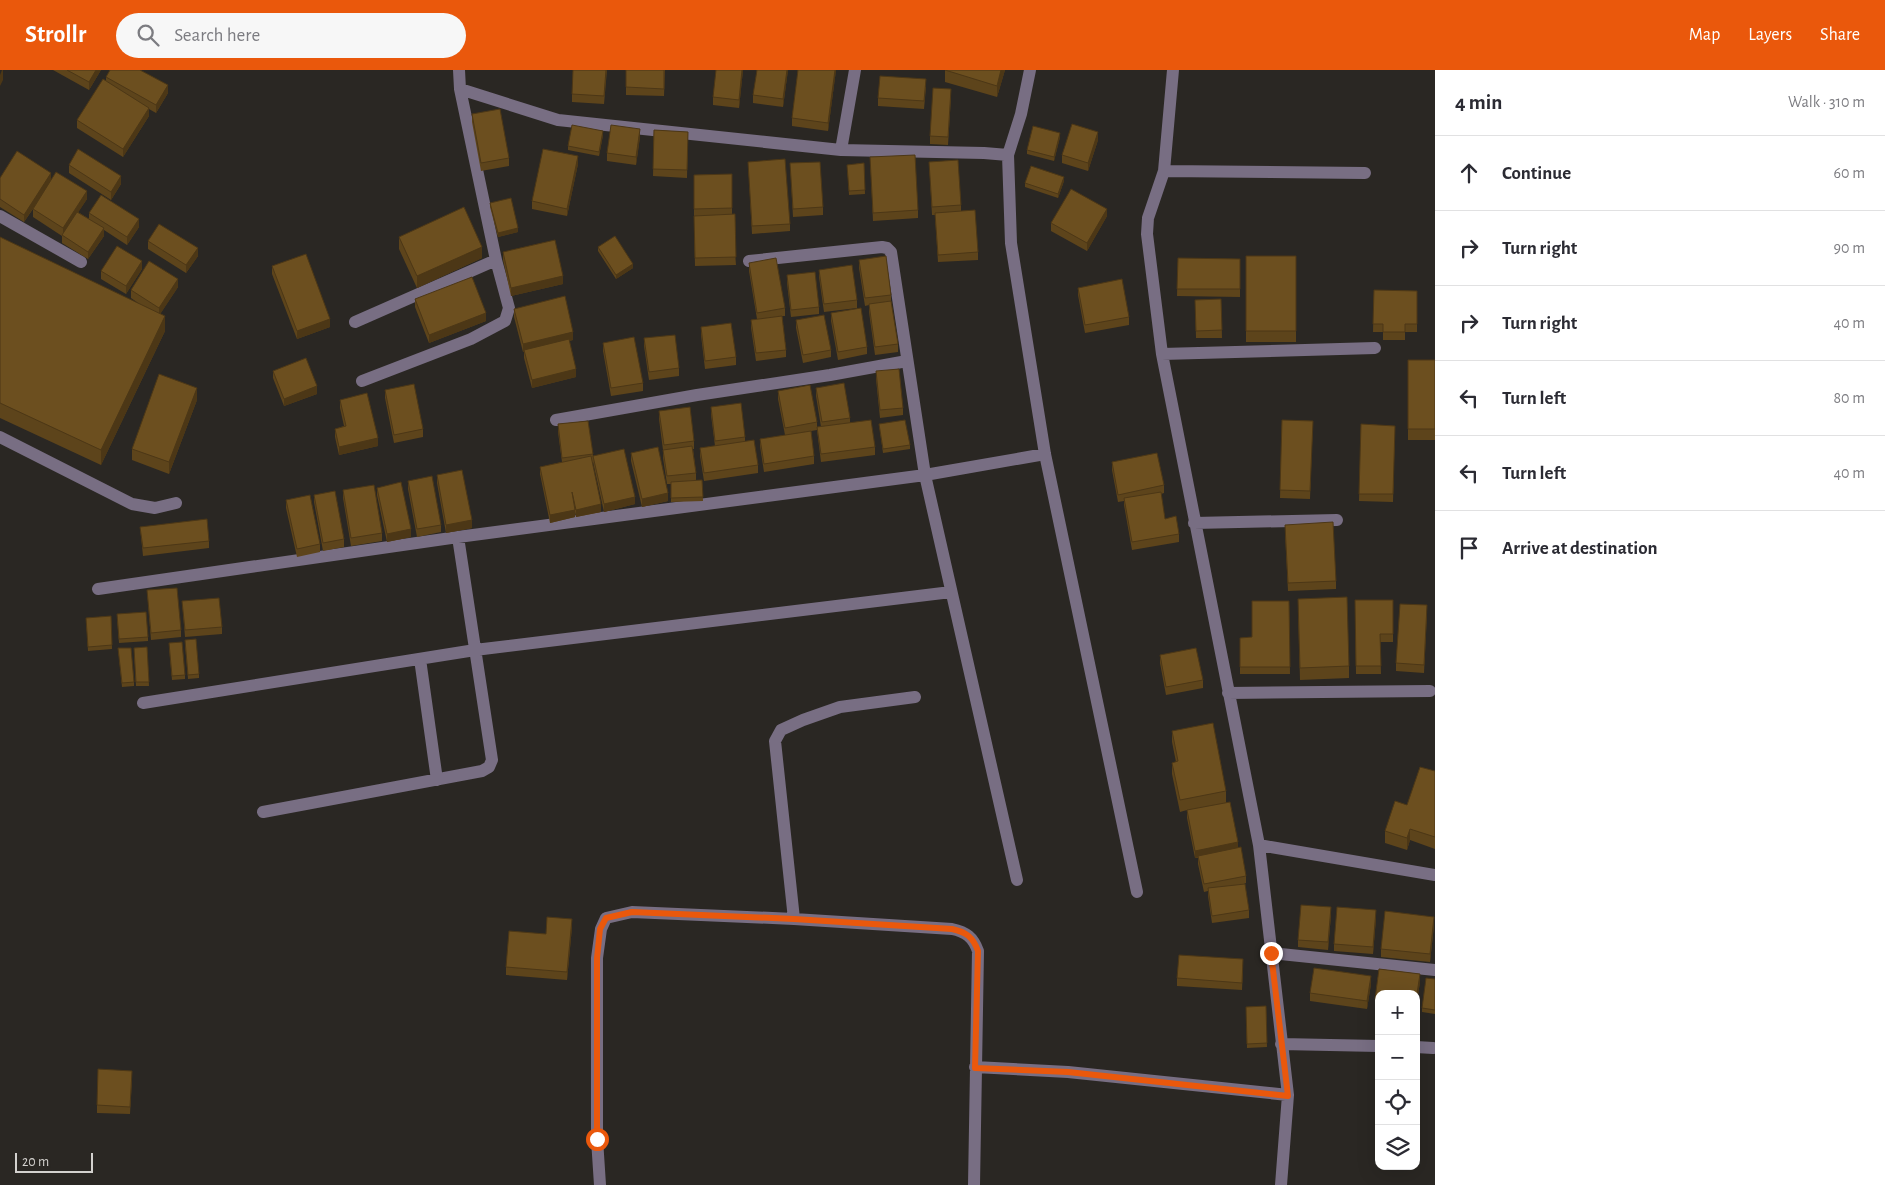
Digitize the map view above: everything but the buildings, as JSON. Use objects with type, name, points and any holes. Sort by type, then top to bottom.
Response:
[{"type":"street","points":[[362,382],[471,339],[505,321],[509,308],[496,260],[460,90],[459,70]]},
{"type":"street","points":[[841,150],[855,70]]},
{"type":"street","points":[[1030,70],[1021,114],[1008,155],[1011,243],[1045,454],[1137,892]]},
{"type":"street","points":[[1172,70],[1164,171],[1148,218],[1147,234],[1162,354],[1258,845],[1288,1096],[1280,1185]]},
{"type":"street","points":[[460,90],[558,120],[841,150],[1008,155]]},
{"type":"street","points":[[1164,171],[1365,173]]},
{"type":"street","points":[[0,216],[81,262]]},
{"type":"street","points":[[750,261],[882,247],[892,252],[925,475],[1016,880]]},
{"type":"street","points":[[355,322],[496,260]]},
{"type":"street","points":[[1162,354],[1374,348]]},
{"type":"street","points":[[556,420],[697,395],[830,376],[908,361]]},
{"type":"street","points":[[0,437],[132,504],[155,508],[176,503]]},
{"type":"street","points":[[98,589],[458,537],[925,475],[1045,454]]},
{"type":"street","points":[[1194,523],[1337,520]]},
{"type":"street","points":[[263,812],[437,780],[482,771],[489,767],[492,760],[458,537]]},
{"type":"street","points":[[143,703],[475,650],[951,592]]},
{"type":"street","points":[[420,659],[437,780]]},
{"type":"street","points":[[1228,693],[1430,691]]},
{"type":"street","points":[[794,919],[776,742],[781,730],[840,707],[915,697]]},
{"type":"street","points":[[1258,845],[1435,875]]},
{"type":"street","points":[[600,1185],[597,1139],[597,958],[600,929],[606,918],[632,912],[794,919],[952,929],[965,932],[974,941],[978,951],[974,1185]]},
{"type":"street","points":[[1271,953],[1435,970]]},
{"type":"street","points":[[1282,1044],[1375,1046]]},
{"type":"street","points":[[1420,1047],[1433,1048]]},
{"type":"street","points":[[975,1068],[1068,1072],[1288,1096]]},
{"type":"route","points":[[597,1139],[597,958],[600,929],[606,918],[632,912],[794,919],[952,929],[965,932],[974,941],[978,951],[975,1068],[1068,1072],[1288,1096],[1271,953]]}]
